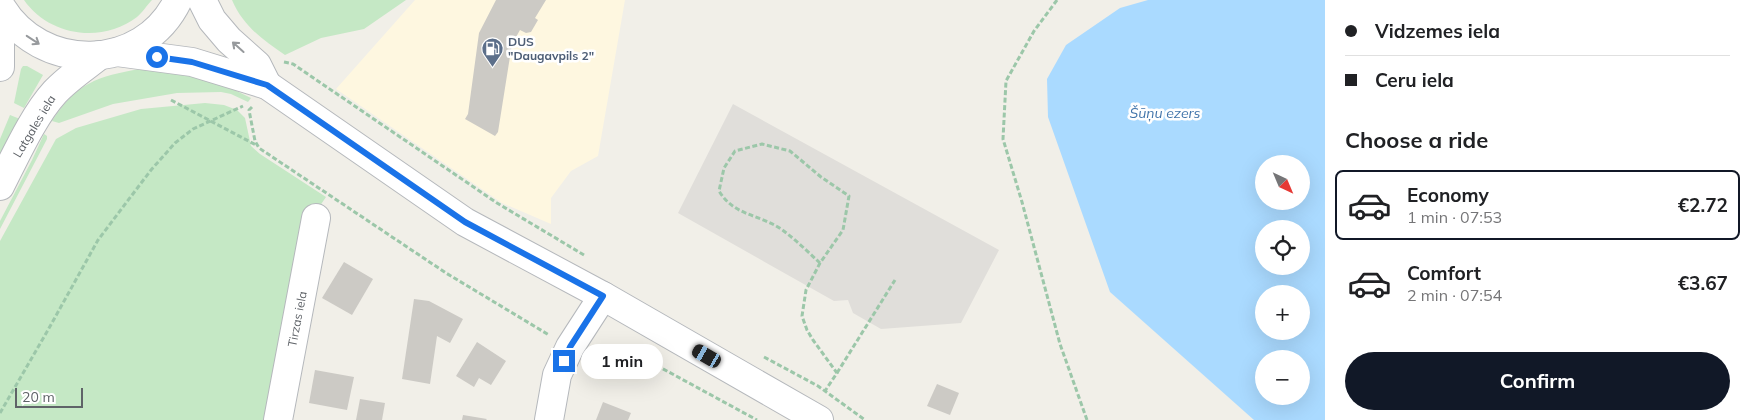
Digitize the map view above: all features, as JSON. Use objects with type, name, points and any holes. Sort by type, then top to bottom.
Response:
[{"type":"street","points":[[109,54],[141,41],[155,31],[167,18],[178,0]]},
{"type":"street","points":[[202,0],[212,20],[257,65],[267,85]]},
{"type":"street","points":[[0,5],[8,18],[20,30],[42,45],[66,54],[83,56],[109,54],[192,62],[267,85],[465,222],[603,296],[815,418]]},
{"type":"street","points":[[0,34],[0,67]]},
{"type":"street","name":"Latgales iela","points":[[0,186],[26,136],[53,94],[61,86],[109,54]]},
{"type":"street","name":"Tirzas iela","points":[[278,420],[316,218]]},
{"type":"street","points":[[549,420],[557,375],[570,347],[603,296]]},
{"type":"path","points":[[1057,0],[1034,31],[1006,81],[1003,139],[1060,344],[1087,420]]},
{"type":"path","points":[[284,62],[293,64],[497,203]]},
{"type":"path","points":[[171,100],[256,145],[446,273],[570,347],[601,356],[632,352],[757,420]]},
{"type":"path","points":[[0,413],[98,240],[151,170],[175,143],[193,129],[243,106]]},
{"type":"path","points":[[250,110],[253,137],[256,145]]},
{"type":"path","points":[[820,263],[780,228],[734,208],[724,200],[719,190],[724,168],[735,151],[762,144],[790,151],[821,177],[849,196],[843,230],[820,263],[806,290],[802,316],[813,340],[837,373]]},
{"type":"path","points":[[815,418],[837,373],[895,280]]},
{"type":"shaded area","points":[[415,0],[625,0],[598,156],[571,171],[551,198],[551,224],[502,203],[336,89]]},
{"type":"shaded area","points":[[733,104],[999,250],[961,323],[881,329],[853,313],[848,300],[834,301],[678,213]]},
{"type":"green space","points":[[24,0],[152,0],[137,17],[123,25],[108,31],[92,33],[77,32],[47,22]]},
{"type":"green space","points":[[232,0],[406,0],[364,29],[321,38],[285,55],[261,38],[248,25]]},
{"type":"green space","points":[[23,66],[27,66],[43,75],[24,108],[14,103]]},
{"type":"green space","points":[[140,69],[166,70],[218,82],[251,98],[248,102],[231,94],[221,92],[177,93],[113,104],[59,123],[52,121],[70,98],[89,83],[112,75]]},
{"type":"green space","points":[[205,103],[224,105],[237,110],[245,118],[251,146],[260,154],[326,197],[313,216],[271,420],[0,420],[0,241],[56,139],[76,128],[141,109]]},
{"type":"green space","points":[[10,115],[20,119],[0,156],[0,139]]},
{"type":"green space","points":[[44,134],[47,136],[47,139],[0,229],[0,221]]},
{"type":"water","name":"Šūņu ezers","points":[[1148,0],[1325,0],[1325,420],[1254,420],[1110,292],[1048,117],[1047,79],[1066,45],[1120,8]]},
{"type":"building","points":[[496,0],[546,0],[535,18],[538,20],[531,32],[526,33],[520,30],[512,44],[498,132],[495,136],[465,119],[468,114],[479,33]]},
{"type":"building","points":[[344,262],[373,279],[352,315],[322,298]]},
{"type":"building","points":[[414,299],[429,301],[463,319],[450,343],[437,336],[430,384],[402,379]]},
{"type":"building","points":[[477,342],[506,361],[491,385],[479,378],[474,387],[456,376]]},
{"type":"building","points":[[315,370],[354,377],[347,410],[309,403]]},
{"type":"building","points":[[937,384],[959,393],[950,415],[927,406]]},
{"type":"building","points":[[360,399],[385,403],[382,420],[356,420]]},
{"type":"building","points":[[603,402],[631,413],[628,420],[596,420]]},
{"type":"building","points":[[463,415],[487,419],[462,420]]},
{"type":"place","name":"DUS \"Daugavpils 2\"","points":[[492,67]]},
{"type":"route","points":[[157,57],[192,62],[267,85],[465,222],[603,296],[570,347],[564,361]]}]
